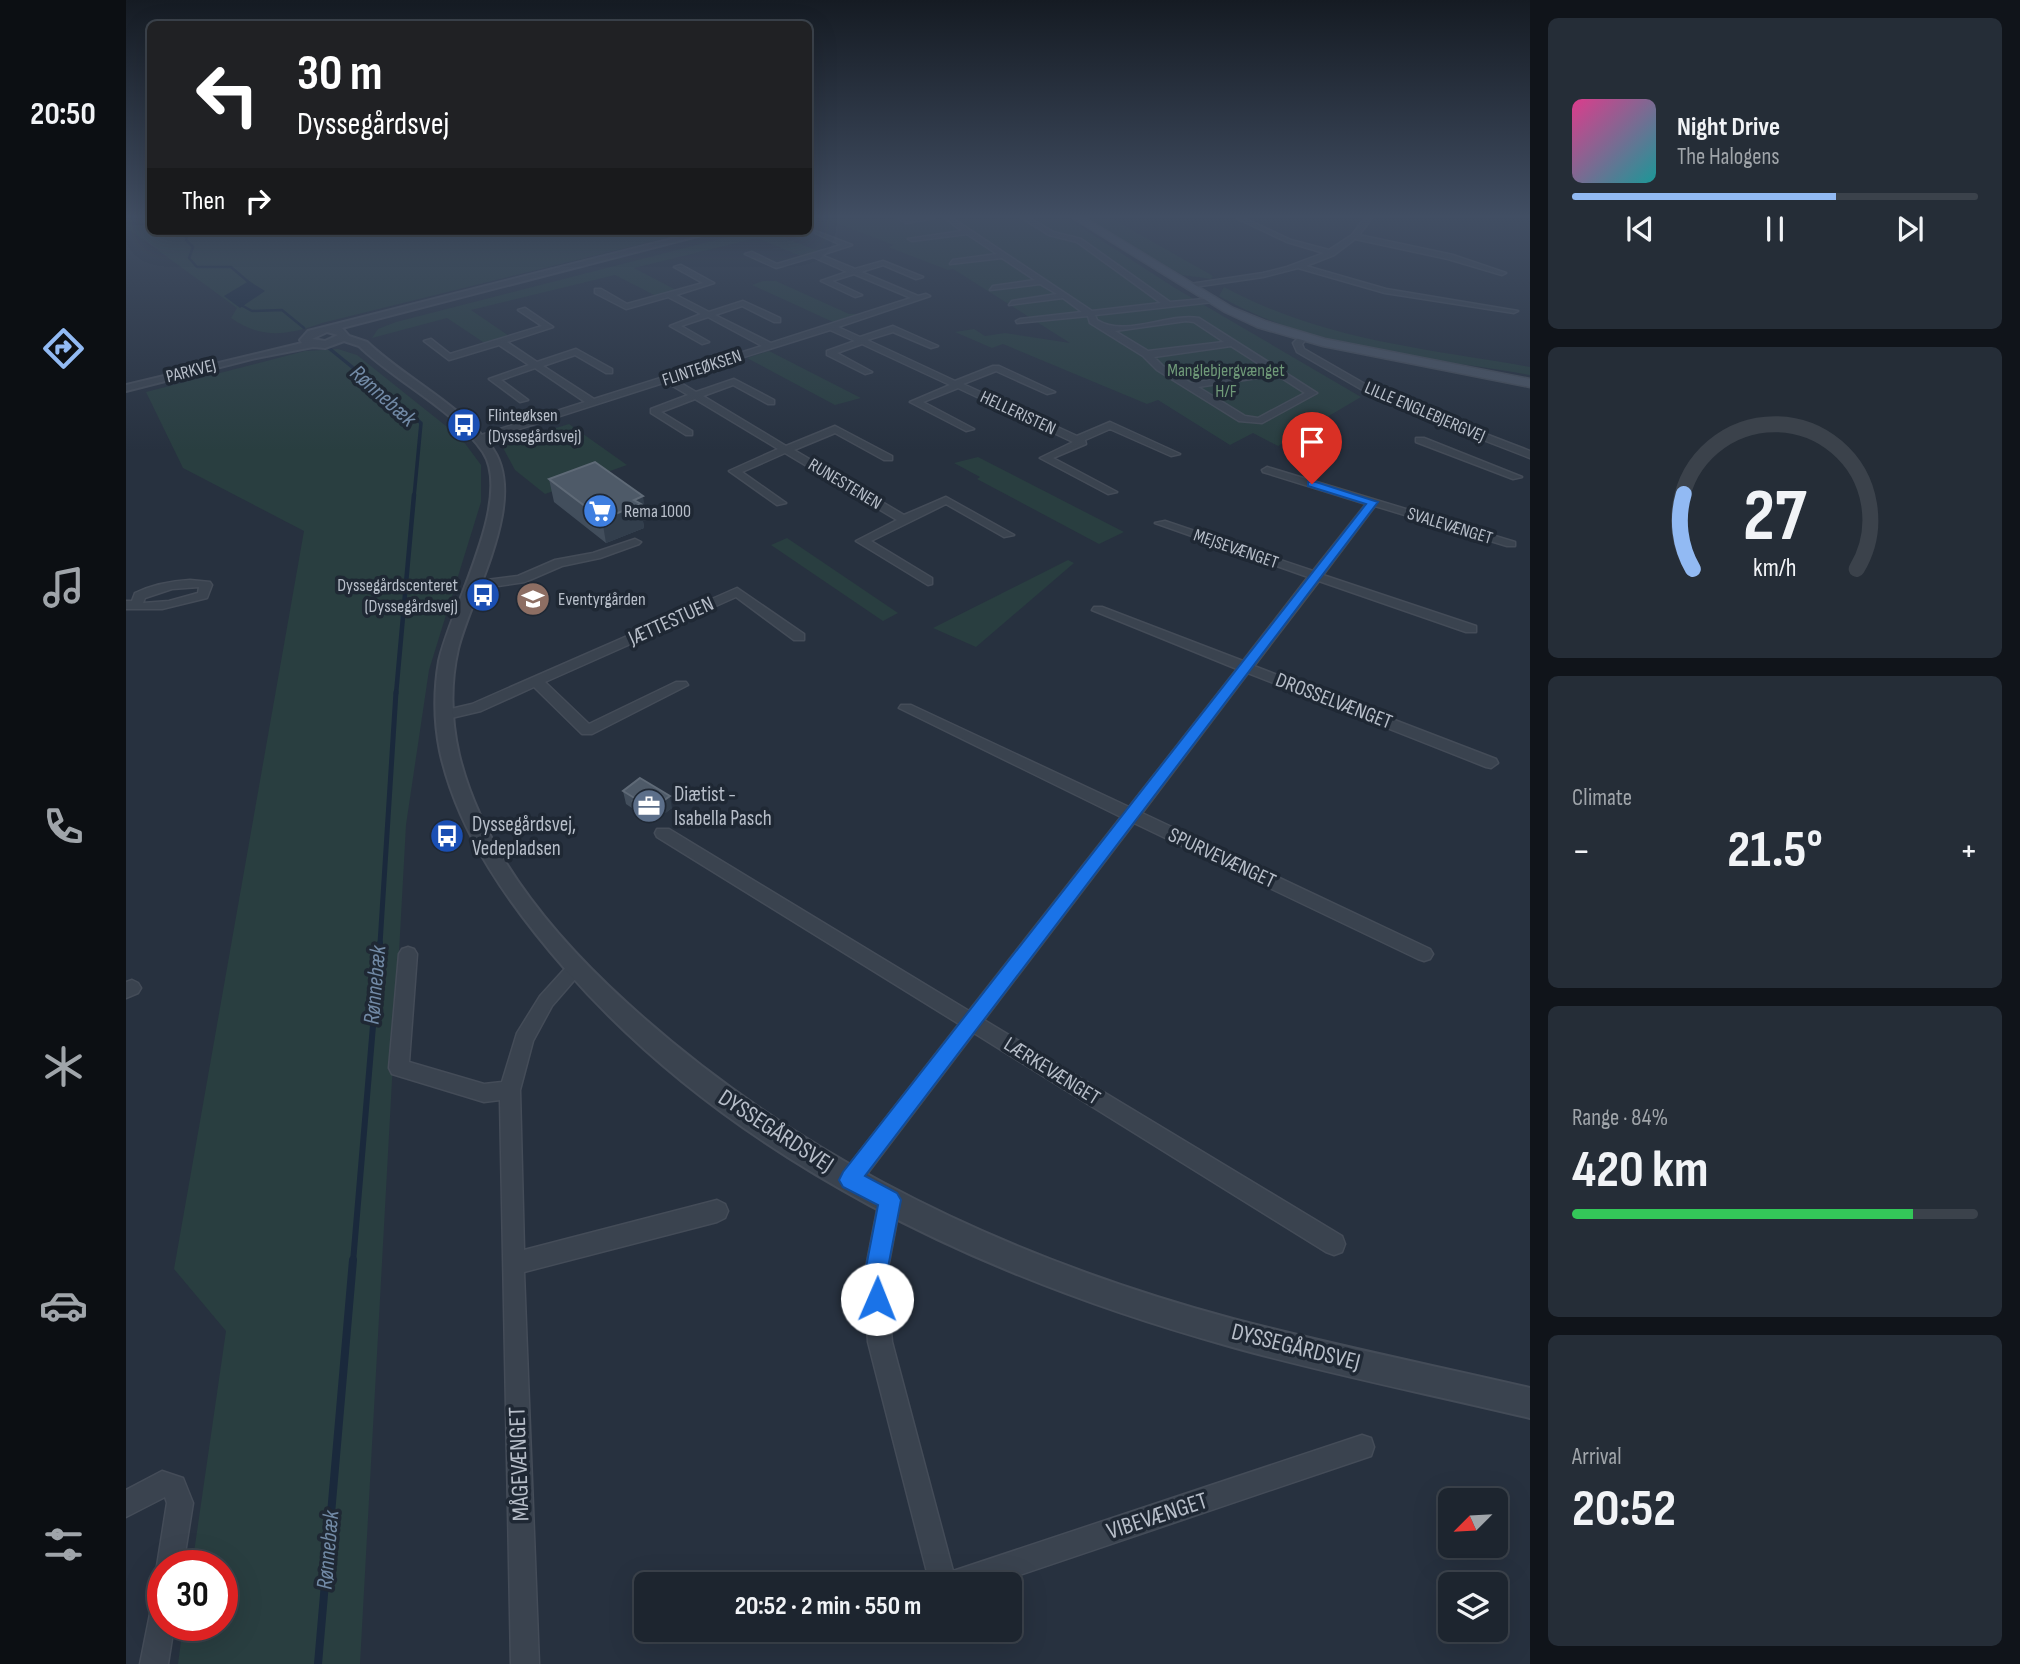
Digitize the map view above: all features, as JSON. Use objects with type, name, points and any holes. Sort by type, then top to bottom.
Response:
[{"type":"main road","points":[[1206,296],[1261,324],[1304,337],[1530,381]]},
{"type":"street","points":[[309,341],[316,332],[456,296]]},
{"type":"street","points":[[606,296],[626,307],[668,296]]},
{"type":"street","points":[[671,296],[770,346]]},
{"type":"street","name":"FLINTEØKSEN","points":[[479,439],[922,298],[916,296]]},
{"type":"street","points":[[1012,303],[1063,296],[1091,314],[1093,321],[1146,354],[1160,368],[1242,419],[1259,421],[1312,393],[1191,319],[1118,329],[1105,328]]},
{"type":"street","points":[[1155,296],[1169,306]]},
{"type":"street","points":[[1415,296],[1514,311]]},
{"type":"street","points":[[1020,321],[1213,300]]},
{"type":"street","points":[[705,342],[674,326],[743,303],[776,320]]},
{"type":"street","points":[[428,341],[449,357],[550,327],[522,310]]},
{"type":"street","points":[[309,341],[341,337],[383,314]]},
{"type":"street","name":"HELLERISTEN","points":[[831,327],[1082,442],[1045,458],[1112,492]]},
{"type":"street","points":[[868,372],[830,353],[893,329],[934,346]]},
{"type":"street","points":[[330,330],[341,337]]},
{"type":"street","name":"DYSSEGÅRDSVEJ","points":[[341,337],[370,352],[479,439],[497,464],[498,505],[451,647],[445,684],[443,715],[455,774],[486,842],[529,910],[576,968],[629,1021],[687,1071],[759,1122],[850,1180],[965,1238],[1094,1290],[1233,1332],[1530,1403]]},
{"type":"street","name":"LILLE ENGLEBJERGVEJ","points":[[1304,337],[1297,343],[1300,350],[1478,449],[1517,477]]},
{"type":"street","name":"PARKVEJ","points":[[126,388],[309,341]]},
{"type":"street","points":[[501,342],[593,403]]},
{"type":"street","points":[[1146,354],[1163,354],[1232,343]]},
{"type":"street","points":[[523,400],[494,379],[576,352],[609,372]]},
{"type":"street","name":"HELLERISTEN","points":[[969,429],[915,402],[996,368],[1051,392]]},
{"type":"street","points":[[1189,386],[1278,372]]},
{"type":"street","name":"RUNESTENEN","points":[[667,379],[903,519]]},
{"type":"street","points":[[689,433],[654,411],[734,382],[771,402]]},
{"type":"street","name":"HELLERISTEN","points":[[1077,440],[1110,425],[1175,454]]},
{"type":"street","name":"RUNESTENEN","points":[[781,503],[734,471],[835,429],[888,458]]},
{"type":"street","name":"LILLE ENGLEBJERGVEJ","points":[[1420,440],[1530,455]]},
{"type":"street","name":"SVALEVÆNGET","points":[[1267,470],[1511,544]]},
{"type":"street","name":"RUNESTENEN","points":[[928,581],[862,541],[946,500],[1009,535]]},
{"type":"street","points":[[850,1180],[1373,502]]},
{"type":"street","name":"MEJSEVÆNGET","points":[[1161,523],[1471,629]]},
{"type":"street","points":[[471,586],[521,579],[559,563],[596,556],[635,541]]},
{"type":"street","name":"JÆTTESTUEN","points":[[443,715],[476,708],[737,592],[799,637]]},
{"type":"street","name":"DROSSELVÆNGET","points":[[1098,610],[1492,763]]},
{"type":"street","points":[[536,681],[587,731],[681,685]]},
{"type":"street","name":"SPURVEVÆNGET","points":[[906,708],[1424,954]]},
{"type":"street","name":"LÆRKEVÆNGET","points":[[663,833],[1334,1244]]},
{"type":"street","points":[[408,954],[399,1068],[484,1093],[510,1090]]},
{"type":"street","name":"MÅGEVÆNGET","points":[[525,1664],[510,1090],[524,1039],[546,1001],[576,968]]},
{"type":"street","points":[[890,1200],[875,1278],[880,1342],[940,1572]]},
{"type":"street","points":[[513,1264],[717,1211]]},
{"type":"street","name":"VIBEVÆNGET","points":[[989,1572],[1362,1447]]},
{"type":"street","points":[[126,1504],[162,1484],[174,1487],[180,1503],[173,1550]]},
{"type":"street","points":[[154,1664],[158,1641]]},
{"type":"green space","points":[[220,296],[433,296],[298,330],[275,333],[254,330],[231,318],[237,308]]},
{"type":"green space","points":[[499,296],[530,296],[471,310],[509,336],[486,344],[447,318],[372,338],[378,329]]},
{"type":"green space","points":[[775,296],[808,296],[849,314],[857,314],[833,322]]},
{"type":"green space","name":"Manglebjergvænget H/F","points":[[995,296],[1188,296],[1361,397],[1278,446],[1253,433],[1230,445],[1158,400],[1147,404],[1003,344],[992,348],[955,332],[974,329],[985,336],[1005,333],[1070,343]]},
{"type":"green space","points":[[1219,296],[1242,296],[1298,319],[1373,340],[1530,367],[1530,375],[1331,340],[1293,329]]},
{"type":"green space","points":[[338,349],[357,355],[461,438],[481,465],[481,502],[429,670],[406,825],[360,1664],[178,1664],[181,1641],[238,1641],[238,1550],[194,1550],[226,1331],[174,1269],[304,531],[183,468],[146,392],[305,351]]},
{"type":"green space","points":[[769,351],[861,398],[835,405],[747,358]]},
{"type":"green space","points":[[569,424],[627,465],[545,494],[515,470],[502,446],[506,438],[518,434],[523,438]]},
{"type":"green space","points":[[978,457],[1124,532],[1099,544],[977,479],[980,477],[954,463]]},
{"type":"green space","points":[[787,538],[898,613],[883,621],[771,545]]},
{"type":"green space","points":[[1068,560],[1074,563],[976,647],[933,628]]},
{"type":"water","points":[[225,296],[258,296],[240,308]]},
{"type":"building","points":[[595,462],[643,496],[634,500],[641,504],[602,519],[549,479]]},
{"type":"building","points":[[640,778],[670,796],[649,811],[623,791]]},
{"type":"waterway","name":"Rønnebæk","points":[[243,304],[241,305],[252,311],[282,310],[304,328]]},
{"type":"waterway","name":"Rønnebæk","points":[[330,349],[421,423],[414,497]]},
{"type":"waterway","name":"Rønnebæk","points":[[396,694],[414,495]]},
{"type":"waterway","name":"Rønnebæk","points":[[380,944],[396,692]]},
{"type":"waterway","name":"Rønnebæk","points":[[353,1262],[380,943]]},
{"type":"waterway","name":"Rønnebæk","points":[[318,1664],[353,1260]]},
{"type":"place","name":"Flinteøksen (Dyssegårdsvej)","points":[[464,425]]},
{"type":"place","name":"Rema 1000","points":[[600,511]]},
{"type":"place","name":"Dyssegårdscenteret (Dyssegårdsvej)","points":[[483,595]]},
{"type":"place","name":"Eventyrgården","points":[[533,599]]},
{"type":"place","name":"Diætist - Isabella Pasch","points":[[649,806]]},
{"type":"place","name":"Dyssegårdsvej, Vedepladsen","points":[[447,836]]},
{"type":"route","points":[[877,1299],[875,1278],[890,1200],[850,1180],[1373,502],[1312,484]]}]
